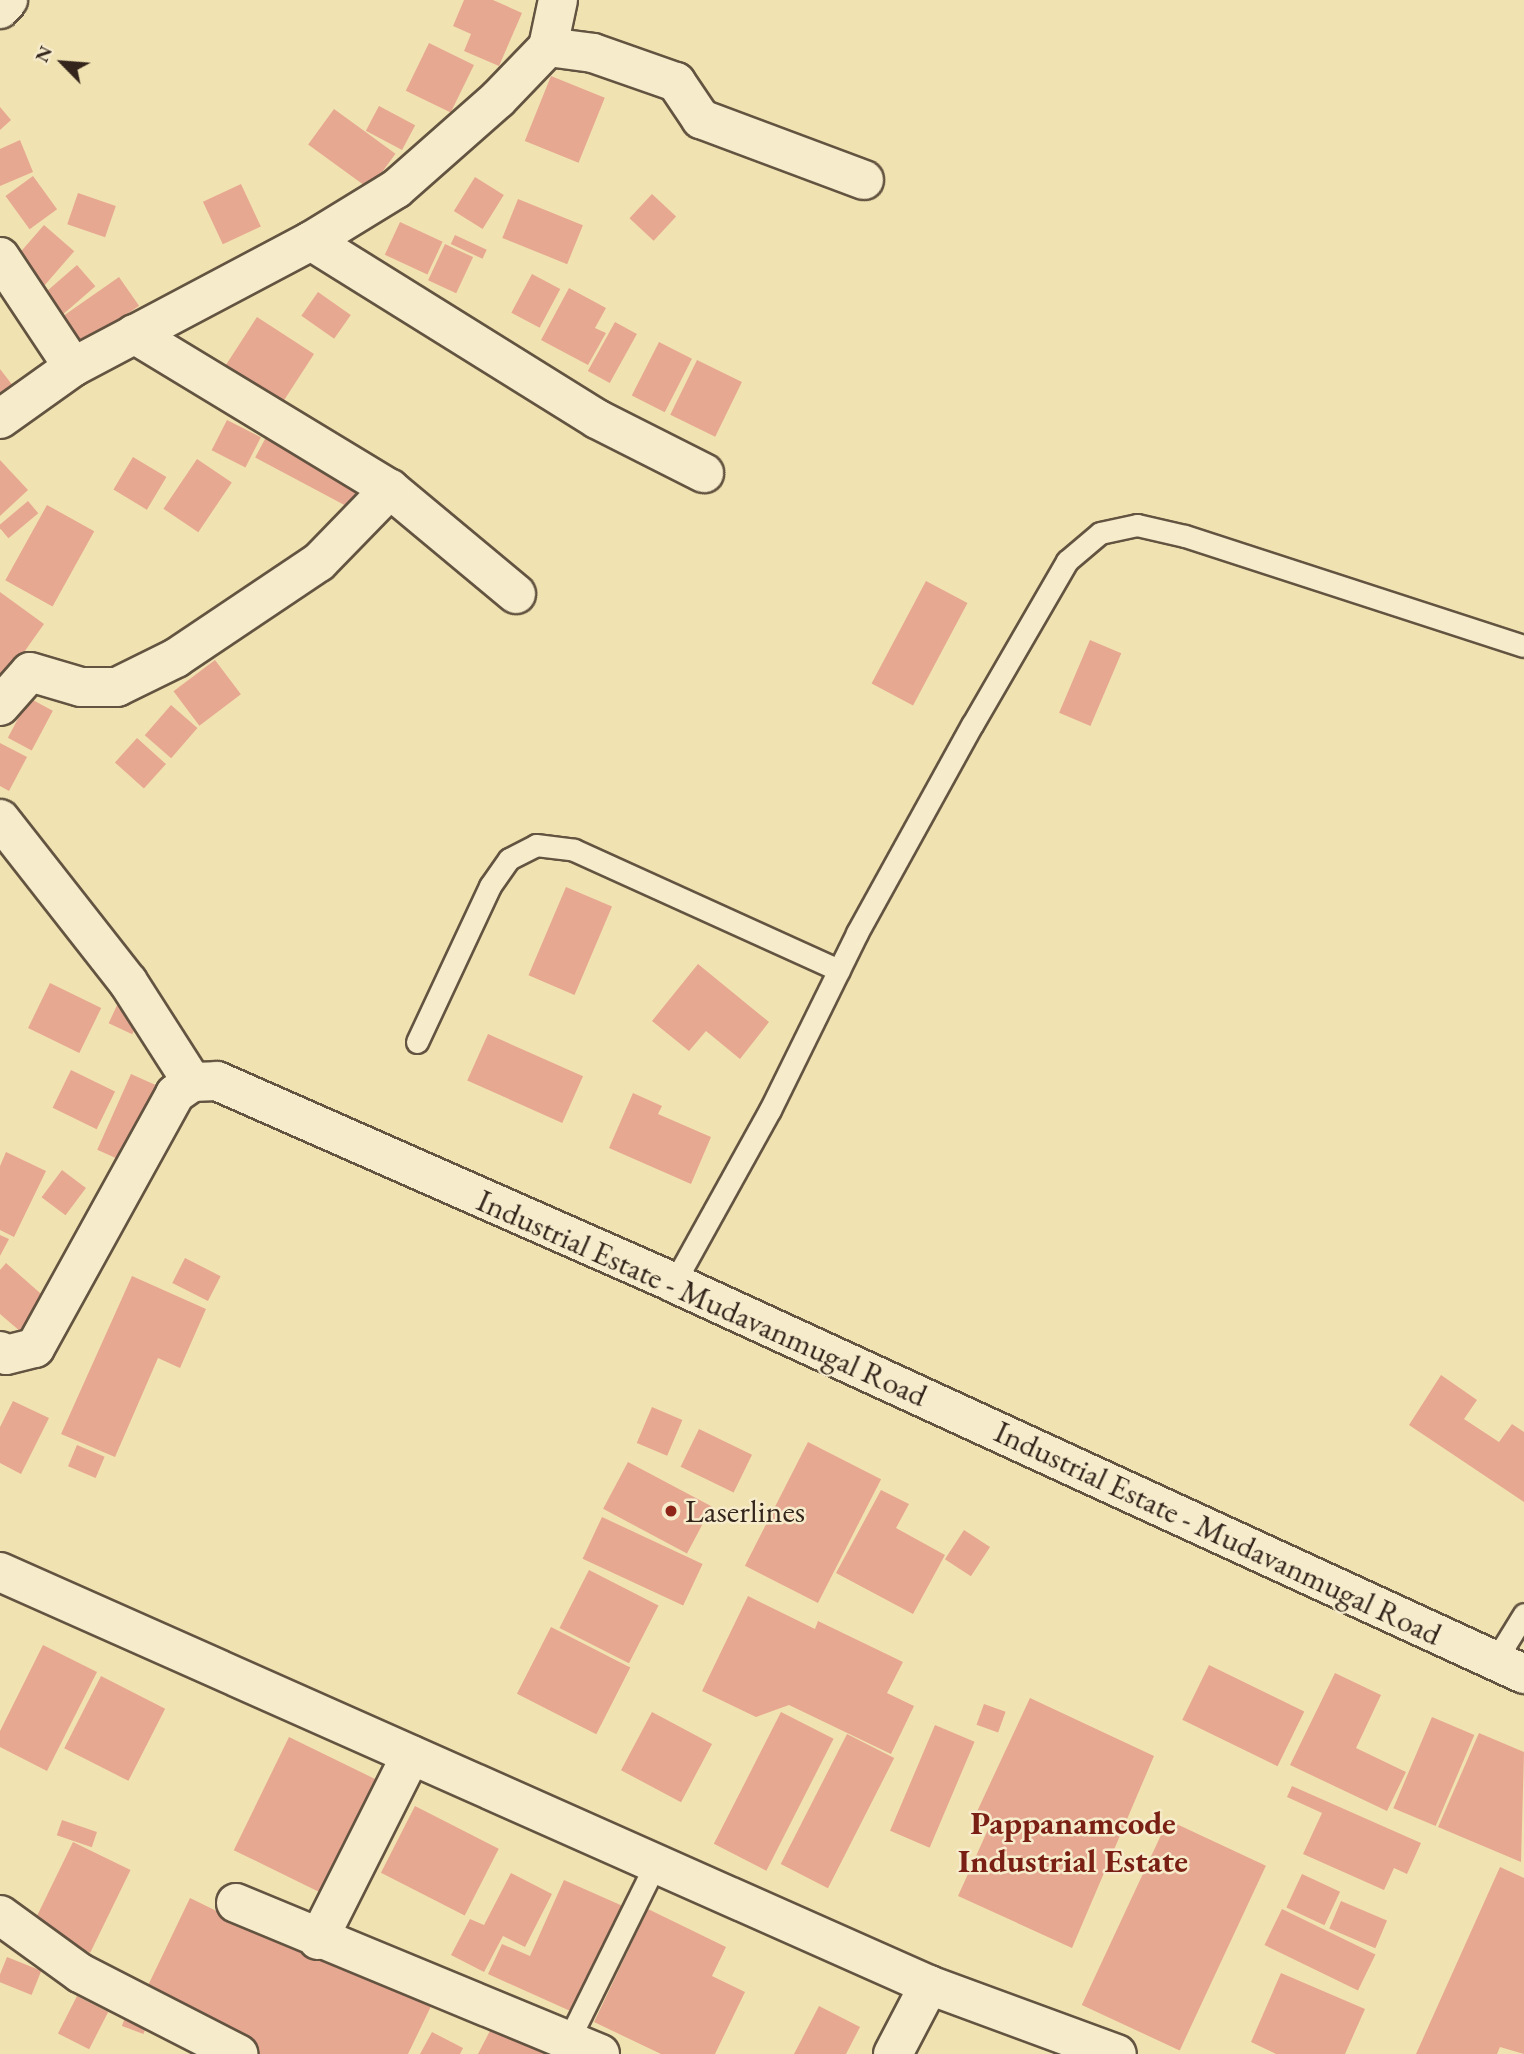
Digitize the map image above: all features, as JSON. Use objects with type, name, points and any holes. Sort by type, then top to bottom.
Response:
[{"type":"street","points":[[0,9],[8,0]]},
{"type":"street","points":[[0,419],[73,367],[311,241],[396,189],[498,99],[548,47],[558,0]]},
{"type":"street","points":[[548,47],[593,53],[676,82],[701,119],[864,180]]},
{"type":"street","points":[[311,241],[597,419],[704,473]]},
{"type":"street","points":[[0,257],[73,367]]},
{"type":"street","points":[[134,334],[390,489],[516,593]]},
{"type":"street","points":[[0,706],[30,672],[80,687],[117,687],[176,658],[319,562],[390,489]]},
{"type":"street","points":[[0,819],[128,982],[192,1082],[175,1094],[154,1125],[35,1348],[6,1355],[0,1351]]},
{"type":"street","name":"Industrial Estate - Mudavanmugal Road","points":[[192,1082],[218,1081],[674,1283],[1509,1667]]},
{"type":"street","points":[[0,1572],[929,1985],[1117,2054]]},
{"type":"street","points":[[318,1940],[411,1755]]},
{"type":"street","points":[[236,1903],[318,1940],[584,2048]]},
{"type":"street","points":[[0,1914],[80,1973],[238,2054]]},
{"type":"street","points":[[893,2054],[929,1985]]},
{"type":"lane","points":[[674,1283],[770,1110],[839,970],[1067,561],[1100,533],[1137,526],[1185,536],[1524,646]]},
{"type":"lane","points":[[416,1042],[490,886],[509,859],[536,845],[573,850],[839,970]]},
{"type":"lane","points":[[1509,1667],[1524,1615]]},
{"type":"lane","points":[[584,2048],[656,1863]]},
{"type":"building","points":[[464,0],[493,0],[522,13],[499,66],[464,51],[471,34],[453,26]]},
{"type":"building","points":[[429,43],[474,65],[451,113],[406,91]]},
{"type":"building","points":[[551,76],[605,98],[579,163],[525,141]]},
{"type":"building","points":[[379,106],[415,125],[402,150],[366,131]]},
{"type":"building","points":[[0,107],[11,120],[0,130]]},
{"type":"building","points":[[334,109],[395,154],[370,189],[308,145]]},
{"type":"building","points":[[20,140],[33,172],[0,186],[0,149]]},
{"type":"building","points":[[33,176],[57,209],[30,229],[5,196]]},
{"type":"building","points":[[475,177],[504,195],[483,229],[454,211]]},
{"type":"building","points":[[241,184],[261,227],[223,244],[203,202]]},
{"type":"building","points":[[78,193],[116,206],[105,237],[67,224]]},
{"type":"building","points":[[652,194],[676,217],[654,241],[629,218]]},
{"type":"building","points":[[518,199],[583,225],[567,264],[502,238]]},
{"type":"building","points":[[400,222],[443,242],[427,274],[385,255]]},
{"type":"building","points":[[44,225],[74,251],[43,287],[13,261]]},
{"type":"building","points":[[455,235],[487,250],[482,259],[451,244]]},
{"type":"building","points":[[445,244],[473,257],[456,293],[428,280]]},
{"type":"building","points":[[77,265],[95,286],[61,316],[43,295]]},
{"type":"building","points":[[532,274],[560,289],[540,328],[511,313]]},
{"type":"building","points":[[119,277],[139,306],[79,348],[59,319]]},
{"type":"building","points":[[569,288],[606,308],[595,328],[606,333],[588,365],[541,340]]},
{"type":"building","points":[[318,292],[351,315],[334,339],[301,316]]},
{"type":"building","points":[[257,317],[314,354],[281,405],[224,368]]},
{"type":"building","points":[[615,322],[637,334],[610,383],[588,371]]},
{"type":"building","points":[[659,342],[692,359],[665,412],[632,395]]},
{"type":"building","points":[[697,360],[742,382],[715,437],[670,415]]},
{"type":"building","points":[[0,369],[17,391],[0,404]]},
{"type":"building","points":[[227,420],[261,437],[245,468],[212,450]]},
{"type":"building","points":[[273,424],[375,478],[358,512],[255,458]]},
{"type":"building","points":[[133,457],[166,477],[147,510],[113,490]]},
{"type":"building","points":[[197,459],[232,482],[198,532],[163,509]]},
{"type":"building","points":[[0,460],[28,490],[0,516]]},
{"type":"building","points":[[28,501],[38,513],[8,538],[0,524]]},
{"type":"building","points":[[47,505],[94,531],[53,606],[5,580]]},
{"type":"building","points":[[926,581],[967,603],[913,705],[872,683]]},
{"type":"building","points":[[0,592],[44,624],[0,686]]},
{"type":"building","points":[[1090,640],[1121,653],[1090,726],[1059,713]]},
{"type":"building","points":[[215,660],[241,694],[199,726],[173,691]]},
{"type":"building","points":[[29,698],[53,711],[32,750],[8,738]]},
{"type":"building","points":[[171,705],[197,728],[171,758],[145,735]]},
{"type":"building","points":[[137,738],[166,764],[144,789],[115,763]]},
{"type":"building","points":[[0,743],[27,757],[9,791],[0,786]]},
{"type":"building","points":[[566,887],[612,907],[575,995],[528,975]]},
{"type":"building","points":[[698,964],[769,1022],[740,1059],[706,1031],[689,1051],[652,1021]]},
{"type":"building","points":[[50,983],[101,1008],[79,1053],[28,1028]]},
{"type":"building","points":[[126,986],[150,997],[132,1034],[109,1023]]},
{"type":"building","points":[[488,1034],[583,1076],[562,1123],[467,1081]]},
{"type":"building","points":[[71,1070],[115,1091],[97,1129],[53,1108]]},
{"type":"building","points":[[131,1074],[164,1089],[130,1164],[97,1150]]},
{"type":"building","points":[[633,1093],[662,1106],[658,1114],[711,1137],[691,1184],[609,1148]]},
{"type":"building","points":[[6,1152],[46,1171],[14,1237],[0,1230],[0,1166]]},
{"type":"building","points":[[62,1170],[86,1188],[65,1215],[42,1197]]},
{"type":"building","points":[[0,1235],[9,1239],[0,1256]]},
{"type":"building","points":[[185,1258],[221,1276],[208,1301],[172,1283]]},
{"type":"building","points":[[6,1263],[48,1300],[21,1332],[0,1314],[0,1270]]},
{"type":"building","points":[[132,1276],[206,1309],[180,1368],[158,1358],[115,1457],[61,1434]]},
{"type":"building","points":[[1441,1375],[1477,1400],[1464,1419],[1499,1442],[1512,1424],[1524,1432],[1524,1502],[1409,1425]]},
{"type":"building","points":[[13,1401],[49,1418],[21,1474],[0,1463],[0,1427]]},
{"type":"building","points":[[652,1407],[682,1420],[667,1456],[637,1443]]},
{"type":"building","points":[[699,1429],[752,1455],[734,1493],[681,1467]]},
{"type":"building","points":[[808,1442],[881,1479],[818,1603],[745,1566]]},
{"type":"building","points":[[77,1445],[105,1457],[96,1478],[68,1466]]},
{"type":"building","points":[[628,1462],[712,1507],[687,1553],[603,1509]]},
{"type":"building","points":[[881,1490],[909,1504],[896,1528],[945,1555],[913,1614],[836,1573]]},
{"type":"building","points":[[602,1517],[703,1564],[683,1606],[583,1559]]},
{"type":"building","points":[[964,1530],[990,1547],[971,1576],[945,1559]]},
{"type":"building","points":[[589,1570],[658,1605],[629,1663],[559,1628]]},
{"type":"building","points":[[748,1596],[815,1629],[818,1621],[903,1662],[887,1693],[914,1706],[891,1754],[789,1705],[756,1717],[702,1691]]},
{"type":"building","points":[[551,1627],[630,1667],[596,1734],[517,1694]]},
{"type":"building","points":[[43,1645],[97,1672],[47,1771],[0,1747],[0,1731]]},
{"type":"building","points":[[1209,1665],[1304,1711],[1278,1766],[1182,1720]]},
{"type":"building","points":[[1335,1673],[1381,1695],[1356,1748],[1406,1772],[1387,1811],[1290,1765]]},
{"type":"building","points":[[101,1676],[165,1709],[128,1781],[64,1748]]},
{"type":"building","points":[[1030,1698],[1154,1756],[1072,1948],[958,1896],[990,1825],[974,1818]]},
{"type":"building","points":[[984,1704],[1006,1712],[998,1733],[976,1725]]},
{"type":"building","points":[[652,1712],[712,1744],[681,1802],[621,1770]]},
{"type":"building","points":[[781,1712],[834,1739],[766,1871],[714,1844]]},
{"type":"building","points":[[1432,1717],[1474,1735],[1436,1826],[1393,1808]]},
{"type":"building","points":[[935,1725],[975,1742],[930,1848],[890,1831]]},
{"type":"building","points":[[1479,1733],[1524,1752],[1521,1862],[1438,1827]]},
{"type":"building","points":[[847,1734],[894,1758],[828,1888],[781,1864]]},
{"type":"building","points":[[289,1737],[385,1784],[330,1897],[234,1850]]},
{"type":"building","points":[[1292,1786],[1421,1843],[1407,1874],[1394,1868],[1384,1890],[1303,1854],[1322,1813],[1287,1797]]},
{"type":"building","points":[[415,1806],[499,1849],[465,1916],[381,1873]]},
{"type":"building","points":[[62,1820],[97,1832],[92,1847],[57,1835]]},
{"type":"building","points":[[1168,1820],[1266,1866],[1180,2051],[1082,2005]]},
{"type":"building","points":[[73,1842],[131,1870],[90,1953],[33,1925]]},
{"type":"building","points":[[1500,1867],[1524,1878],[1524,2054],[1500,2047],[1497,2054],[1416,2054]]},
{"type":"building","points":[[511,1873],[552,1894],[525,1947],[503,1936],[484,1972],[451,1955],[470,1919],[484,1925]]},
{"type":"building","points":[[1302,1874],[1340,1892],[1324,1925],[1286,1908]]},
{"type":"building","points":[[564,1880],[625,1907],[577,2014],[488,1974],[502,1944],[530,1956]]},
{"type":"building","points":[[190,1898],[307,1955],[313,1942],[434,2000],[408,2054],[254,2054],[141,2000]]},
{"type":"building","points":[[1341,1901],[1387,1921],[1375,1948],[1329,1929]]},
{"type":"building","points":[[648,1909],[726,1947],[712,1976],[745,1992],[715,2054],[661,2054],[594,2022]]},
{"type":"building","points":[[1282,1909],[1375,1955],[1358,1991],[1264,1945]]},
{"type":"building","points":[[7,1957],[41,1971],[32,1995],[0,1982],[0,1974]]},
{"type":"building","points":[[1281,1973],[1365,2009],[1345,2054],[1276,2054],[1251,2042]]},
{"type":"building","points":[[77,1996],[108,2012],[89,2049],[58,2033]]},
{"type":"building","points":[[819,2006],[860,2027],[846,2054],[794,2054]]},
{"type":"building","points":[[127,2012],[149,2020],[143,2034],[122,2026]]},
{"type":"building","points":[[493,2025],[551,2054],[478,2054]]},
{"type":"building","points":[[432,2032],[463,2048],[460,2054],[420,2054]]},
{"type":"place","name":"Laserlines","points":[[671,1511]]},
{"type":"district","name":"Pappanamcode Industrial Estate","points":[[1073,1842]]}]
